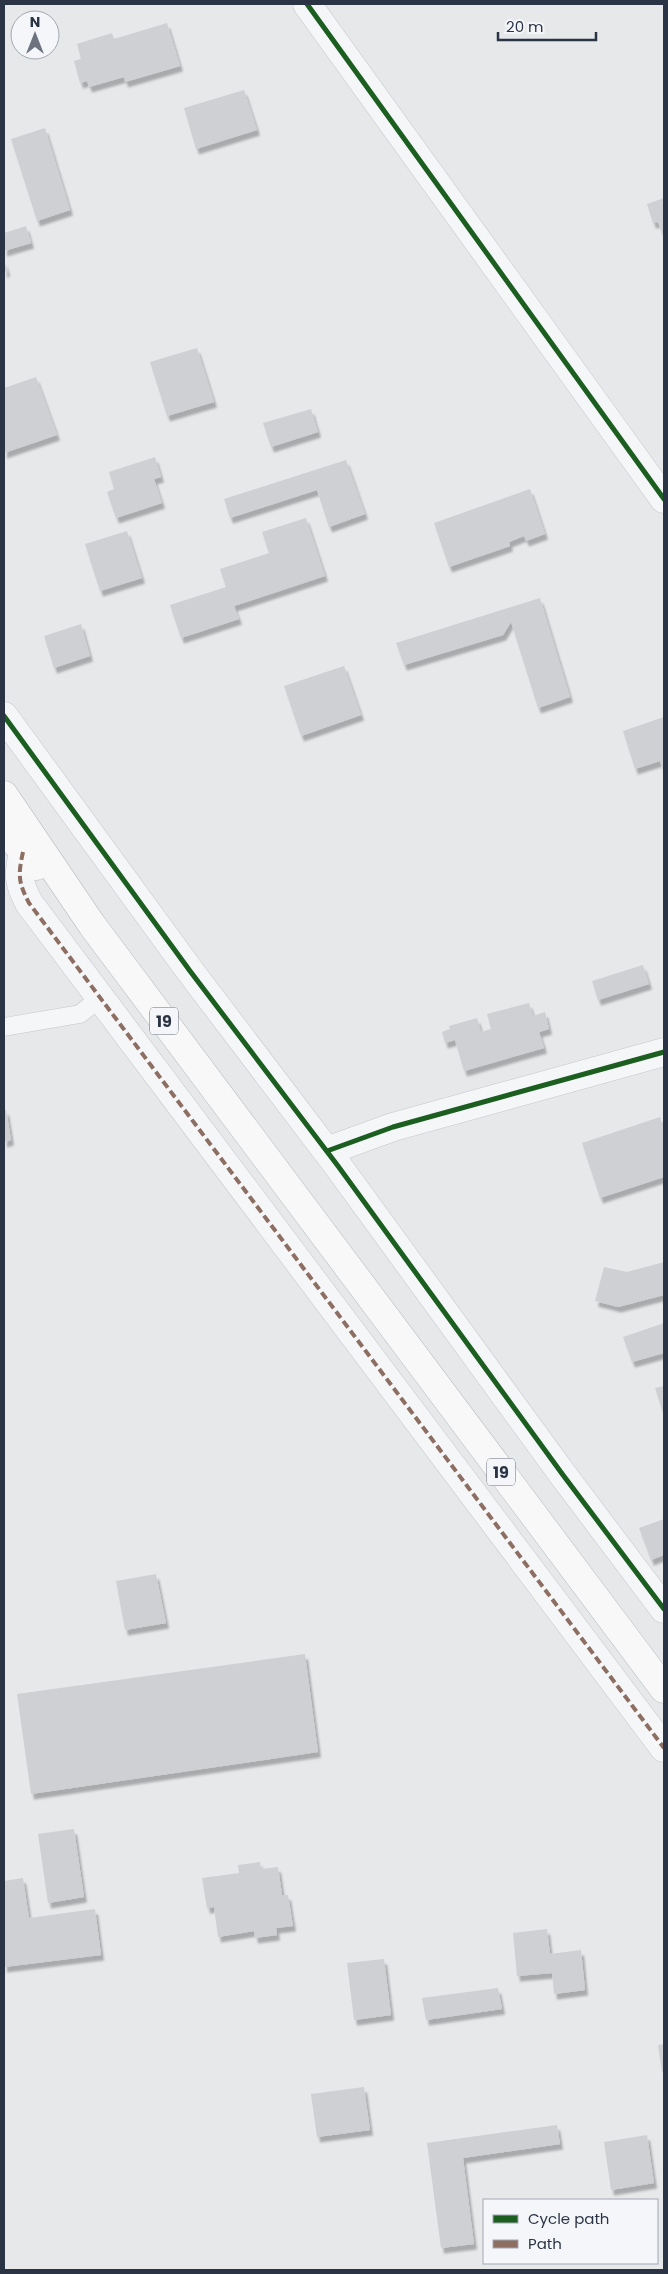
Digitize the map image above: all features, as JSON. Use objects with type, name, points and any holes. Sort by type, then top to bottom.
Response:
[{"type":"highway","name":"19","points":[[4,795],[92,925],[664,1689]]},
{"type":"highway","name":"19","points":[[4,830],[92,925]]},
{"type":"street","points":[[307,4],[664,499]]},
{"type":"street","points":[[4,716],[190,971],[327,1151],[563,1475],[664,1609]]},
{"type":"street","points":[[23,852],[18,872],[20,886],[29,903],[662,1742]]},
{"type":"street","points":[[327,1151],[393,1127],[664,1052]]},
{"type":"lane","points":[[4,1027],[80,1014],[100,998]]},
{"type":"building","points":[[167,23],[180,66],[125,82],[124,77],[89,87],[87,81],[80,83],[74,61],[81,59],[77,44],[112,33],[114,39]]},
{"type":"building","points":[[244,90],[257,130],[196,149],[184,108]]},
{"type":"building","points":[[45,128],[70,210],[37,221],[11,139]]},
{"type":"building","points":[[664,198],[664,239],[658,222],[653,223],[647,204]]},
{"type":"building","points":[[26,226],[31,243],[4,251],[4,233]]},
{"type":"building","points":[[4,260],[7,271],[4,272]]},
{"type":"building","points":[[197,348],[214,402],[167,416],[150,362]]},
{"type":"building","points":[[36,377],[57,435],[4,453],[4,388]]},
{"type":"building","points":[[311,409],[318,432],[271,447],[263,423]]},
{"type":"building","points":[[155,457],[161,477],[154,479],[162,503],[116,518],[107,492],[114,489],[109,472]]},
{"type":"building","points":[[346,460],[365,514],[329,527],[317,490],[230,518],[224,499]]},
{"type":"building","points":[[530,489],[545,534],[526,541],[524,536],[509,542],[510,546],[449,567],[434,523]]},
{"type":"building","points":[[306,518],[325,576],[234,606],[239,619],[181,638],[170,605],[226,587],[220,569],[269,553],[262,532]]},
{"type":"building","points":[[127,531],[142,578],[100,591],[85,544]]},
{"type":"building","points":[[540,598],[570,697],[538,708],[511,622],[503,635],[404,665],[396,643]]},
{"type":"building","points":[[81,624],[90,656],[54,668],[44,636]]},
{"type":"building","points":[[344,666],[361,715],[301,736],[284,686]]},
{"type":"building","points":[[664,717],[664,774],[660,761],[635,769],[623,731]]},
{"type":"building","points":[[643,965],[649,984],[598,1000],[592,981]]},
{"type":"building","points":[[529,1003],[533,1016],[545,1012],[549,1029],[539,1032],[544,1048],[464,1071],[455,1040],[445,1043],[442,1032],[450,1029],[449,1026],[477,1018],[481,1032],[491,1029],[487,1014]]},
{"type":"building","points":[[4,1110],[6,1110],[11,1140],[4,1142]]},
{"type":"building","points":[[660,1117],[664,1130],[664,1177],[600,1198],[582,1143]]},
{"type":"building","points":[[664,1262],[664,1295],[618,1307],[595,1301],[604,1267],[627,1272]]},
{"type":"building","points":[[664,1323],[664,1353],[632,1362],[623,1337]]},
{"type":"building","points":[[664,1386],[664,1416],[655,1388]]},
{"type":"building","points":[[664,1519],[664,1555],[651,1560],[639,1528]]},
{"type":"building","points":[[156,1574],[166,1623],[125,1630],[116,1581]]},
{"type":"building","points":[[305,1654],[318,1752],[31,1794],[17,1694]]},
{"type":"building","points":[[74,1829],[84,1897],[48,1903],[38,1834]]},
{"type":"building","points":[[260,1862],[261,1869],[278,1867],[282,1895],[288,1895],[293,1926],[276,1928],[277,1935],[255,1938],[254,1931],[218,1937],[214,1907],[207,1908],[202,1878],[239,1873],[238,1865]]},
{"type":"building","points":[[23,1878],[29,1918],[95,1909],[101,1955],[4,1967],[4,1881]]},
{"type":"building","points":[[547,1929],[550,1954],[581,1950],[585,1990],[554,1994],[552,1973],[517,1976],[513,1933]]},
{"type":"building","points":[[384,1959],[391,2015],[354,2020],[347,1963]]},
{"type":"building","points":[[498,1988],[502,2009],[426,2020],[422,1998]]},
{"type":"building","points":[[664,2044],[664,2072],[662,2072],[658,2045]]},
{"type":"building","points":[[364,2087],[370,2130],[317,2137],[311,2094]]},
{"type":"building","points":[[557,2125],[560,2144],[463,2158],[474,2244],[441,2248],[427,2143]]},
{"type":"building","points":[[647,2135],[654,2183],[611,2190],[604,2142]]},
{"type":"marked path","points":[[23,852],[20,878],[29,903],[664,1748]]},
{"type":"cycle path","points":[[307,4],[664,499]]},
{"type":"cycle path","points":[[4,716],[190,971],[338,1166],[563,1475],[664,1609]]},
{"type":"cycle path","points":[[327,1151],[393,1127],[664,1052]]}]
